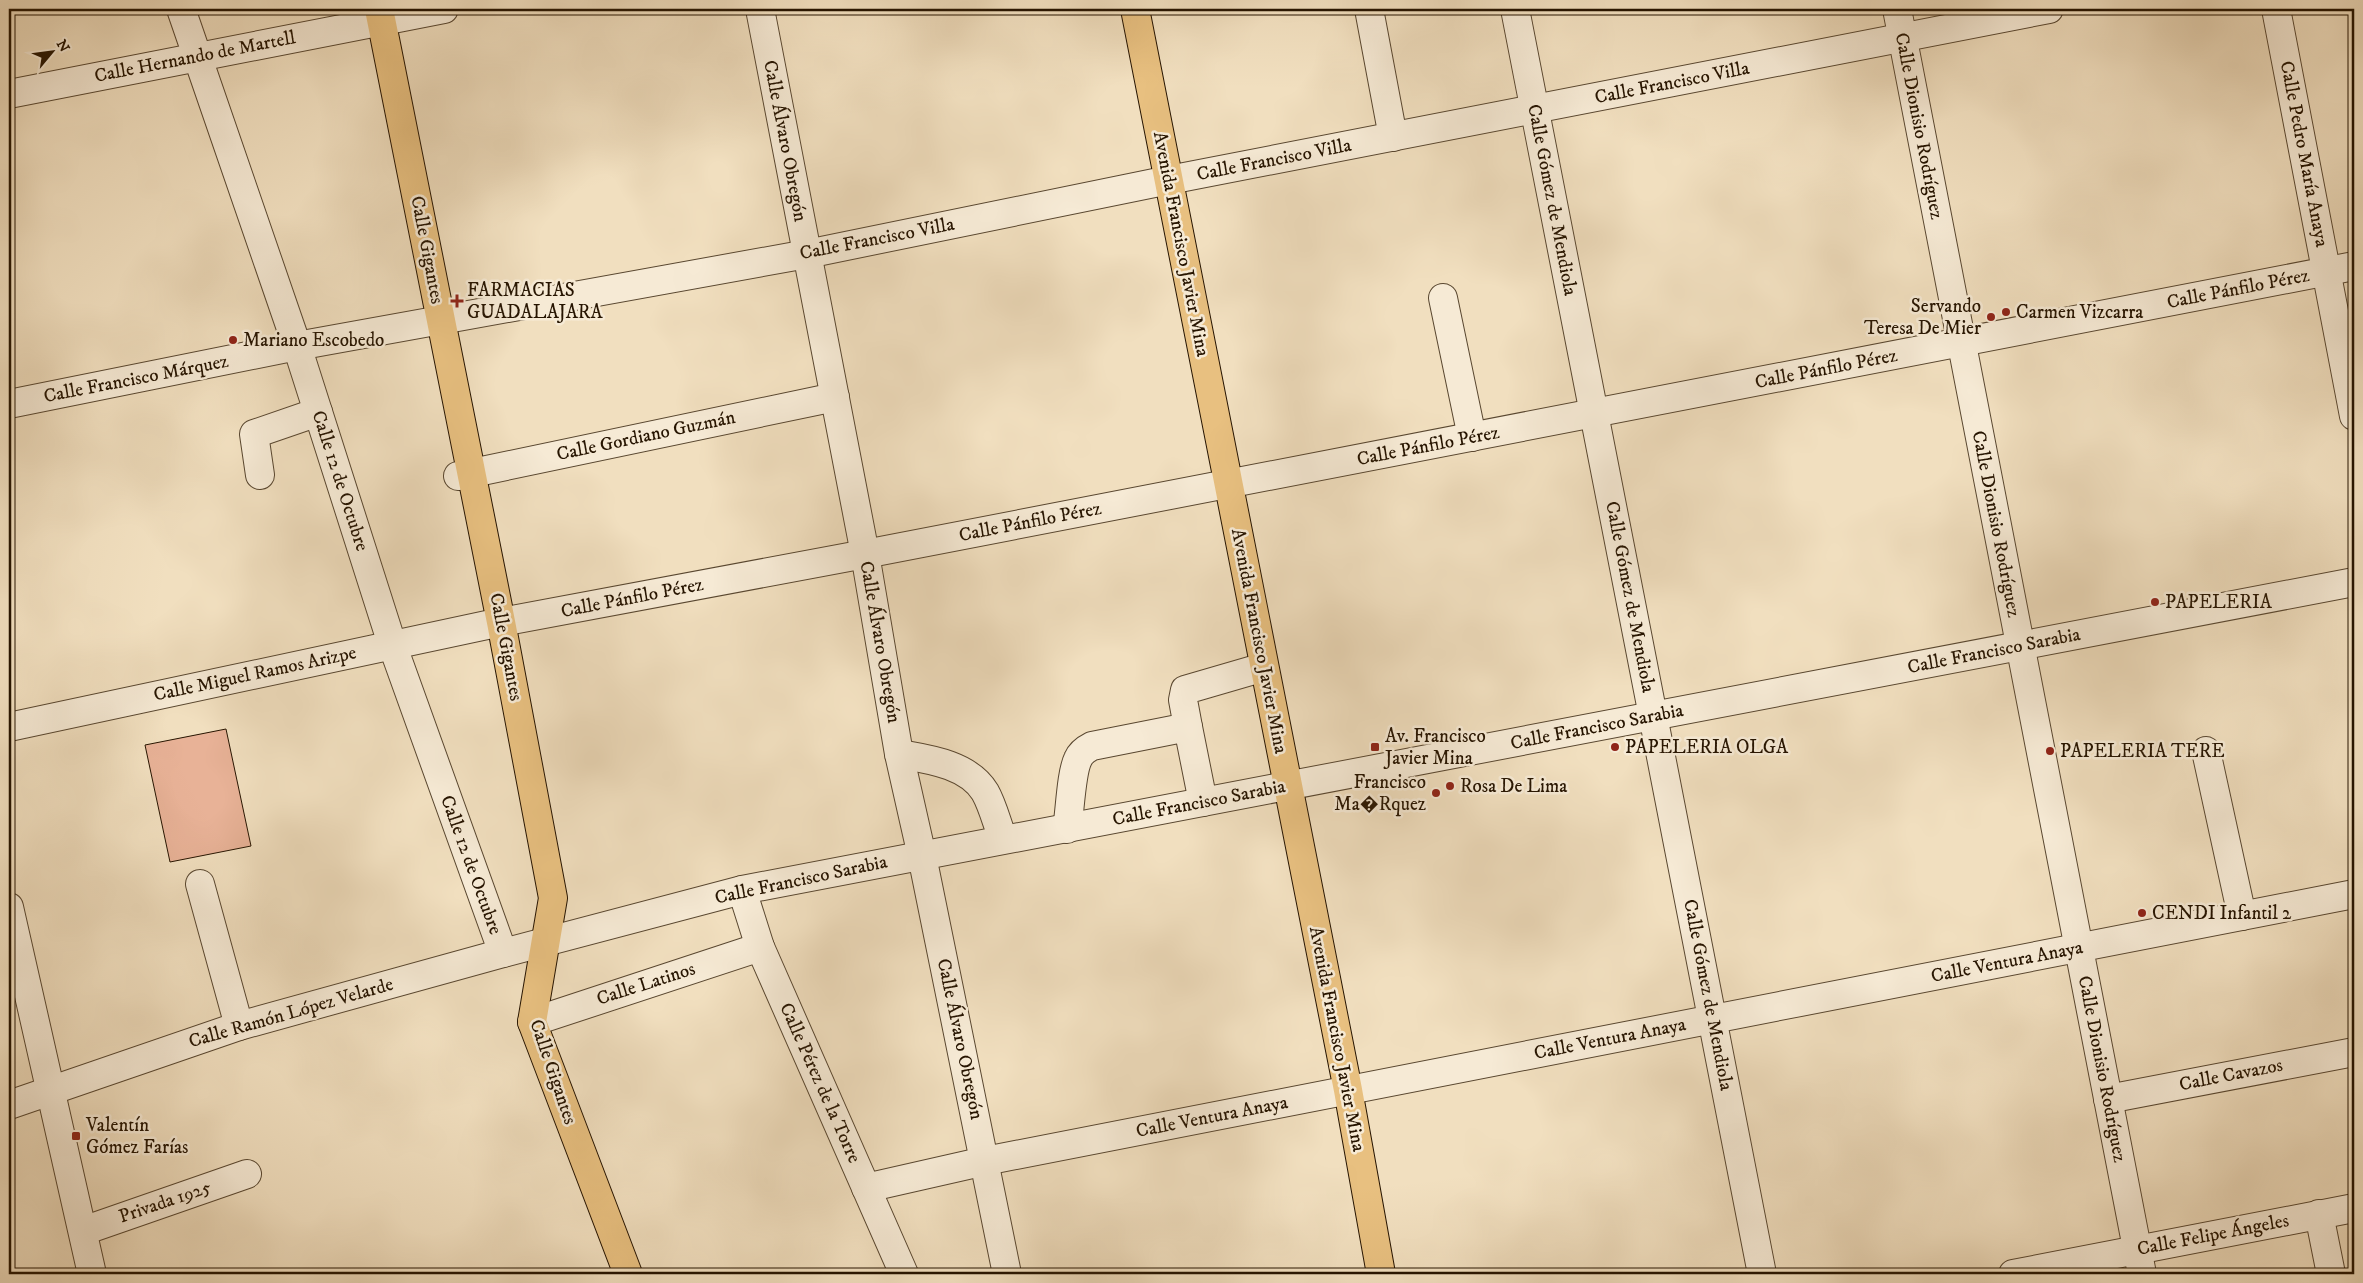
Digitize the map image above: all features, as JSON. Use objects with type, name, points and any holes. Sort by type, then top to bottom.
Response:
[{"type":"main road","name":"Avenida Francisco Javier Mina","points":[[1135,9],[1348,1090],[1381,1274]]},
{"type":"main road","name":"Calle Gigantes","points":[[380,15],[440,320],[465,474],[501,622],[553,898],[532,1022],[628,1274]]},
{"type":"street","name":"Calle 12 de Octubre","points":[[181,9],[297,346],[392,644],[503,953]]},
{"type":"street","name":"Calle Hernando de Martell","points":[[9,94],[198,57],[380,15],[444,9]]},
{"type":"street","name":"Calle Álvaro Obregón","points":[[760,9],[864,554],[899,754],[922,856],[1007,1274]]},
{"type":"street","points":[[1369,9],[1393,137]]},
{"type":"street","name":"Calle Gómez de Mendiola","points":[[1515,9],[1762,1274]]},
{"type":"street","name":"Calle Dionisio Rodríguez","points":[[1897,9],[2140,1262]]},
{"type":"street","name":"Calle Francisco Villa","points":[[440,320],[807,254],[1169,180],[2049,9]]},
{"type":"street","name":"Calle Pedro María Anaya","points":[[2276,9],[2354,416]]},
{"type":"street","name":"Calle Pánfilo Pérez","points":[[501,622],[1594,414],[2354,266]]},
{"type":"street","points":[[1442,298],[1472,437]]},
{"type":"street","name":"Calle Francisco Márquez","points":[[9,404],[297,346],[440,320]]},
{"type":"street","name":"Calle Gordiano Guzmán","points":[[465,474],[834,397]]},
{"type":"street","points":[[260,475],[254,434],[318,412]]},
{"type":"street","name":"Calle Francisco Sarabia","points":[[576,934],[742,890],[2354,582]]},
{"type":"street","name":"Calle Miguel Ramos Arizpe","points":[[9,727],[501,622]]},
{"type":"street","points":[[1203,802],[1183,700],[1185,690],[1264,667]]},
{"type":"street","points":[[1067,829],[1075,766],[1079,756],[1086,750],[1092,746],[1188,727]]},
{"type":"street","points":[[2206,751],[2242,916]]},
{"type":"street","points":[[899,754],[938,761],[969,776],[984,791],[1003,839]]},
{"type":"street","points":[[200,884],[239,1026]]},
{"type":"street","name":"Calle Pérez de la Torre","points":[[742,890],[760,947],[904,1274]]},
{"type":"street","name":"Calle Ventura Anaya","points":[[866,1188],[985,1161],[2354,894]]},
{"type":"street","points":[[9,907],[49,1091],[92,1274]]},
{"type":"street","name":"Calle Ramón López Velarde","points":[[9,1105],[239,1026],[576,934]]},
{"type":"street","name":"Calle Latinos","points":[[532,1022],[760,947]]},
{"type":"street","name":"Calle Cavazos","points":[[2108,1099],[2354,1052]]},
{"type":"street","name":"Privada 1925","points":[[83,1231],[247,1174]]},
{"type":"street","name":"Calle Felipe Ángeles","points":[[2013,1274],[2140,1262],[2319,1214],[2354,1208]]},
{"type":"street","points":[[2319,1214],[2330,1274]]},
{"type":"building","points":[[226,729],[251,846],[170,862],[145,745]]},
{"type":"place","name":"FARMACIAS GUADALAJARA","points":[[457,301]]},
{"type":"place","name":"Carmen Vizcarra","points":[[2006,312]]},
{"type":"place","name":"Servando Teresa De Mier","points":[[1991,317]]},
{"type":"place","name":"Mariano Escobedo","points":[[233,340]]},
{"type":"place","name":"PAPELERIA","points":[[2155,602]]},
{"type":"place","name":"Av. Francisco Javier Mina","points":[[1375,747]]},
{"type":"place","name":"PAPELERIA OLGA","points":[[1615,747]]},
{"type":"place","name":"PAPELERIA TERE","points":[[2050,751]]},
{"type":"place","name":"Rosa De Lima","points":[[1450,786]]},
{"type":"place","name":"Francisco Ma�Rquez","points":[[1436,793]]},
{"type":"place","name":"CENDI Infantil 2","points":[[2142,913]]},
{"type":"place","name":"Valentín Gómez Farías","points":[[76,1136]]}]
